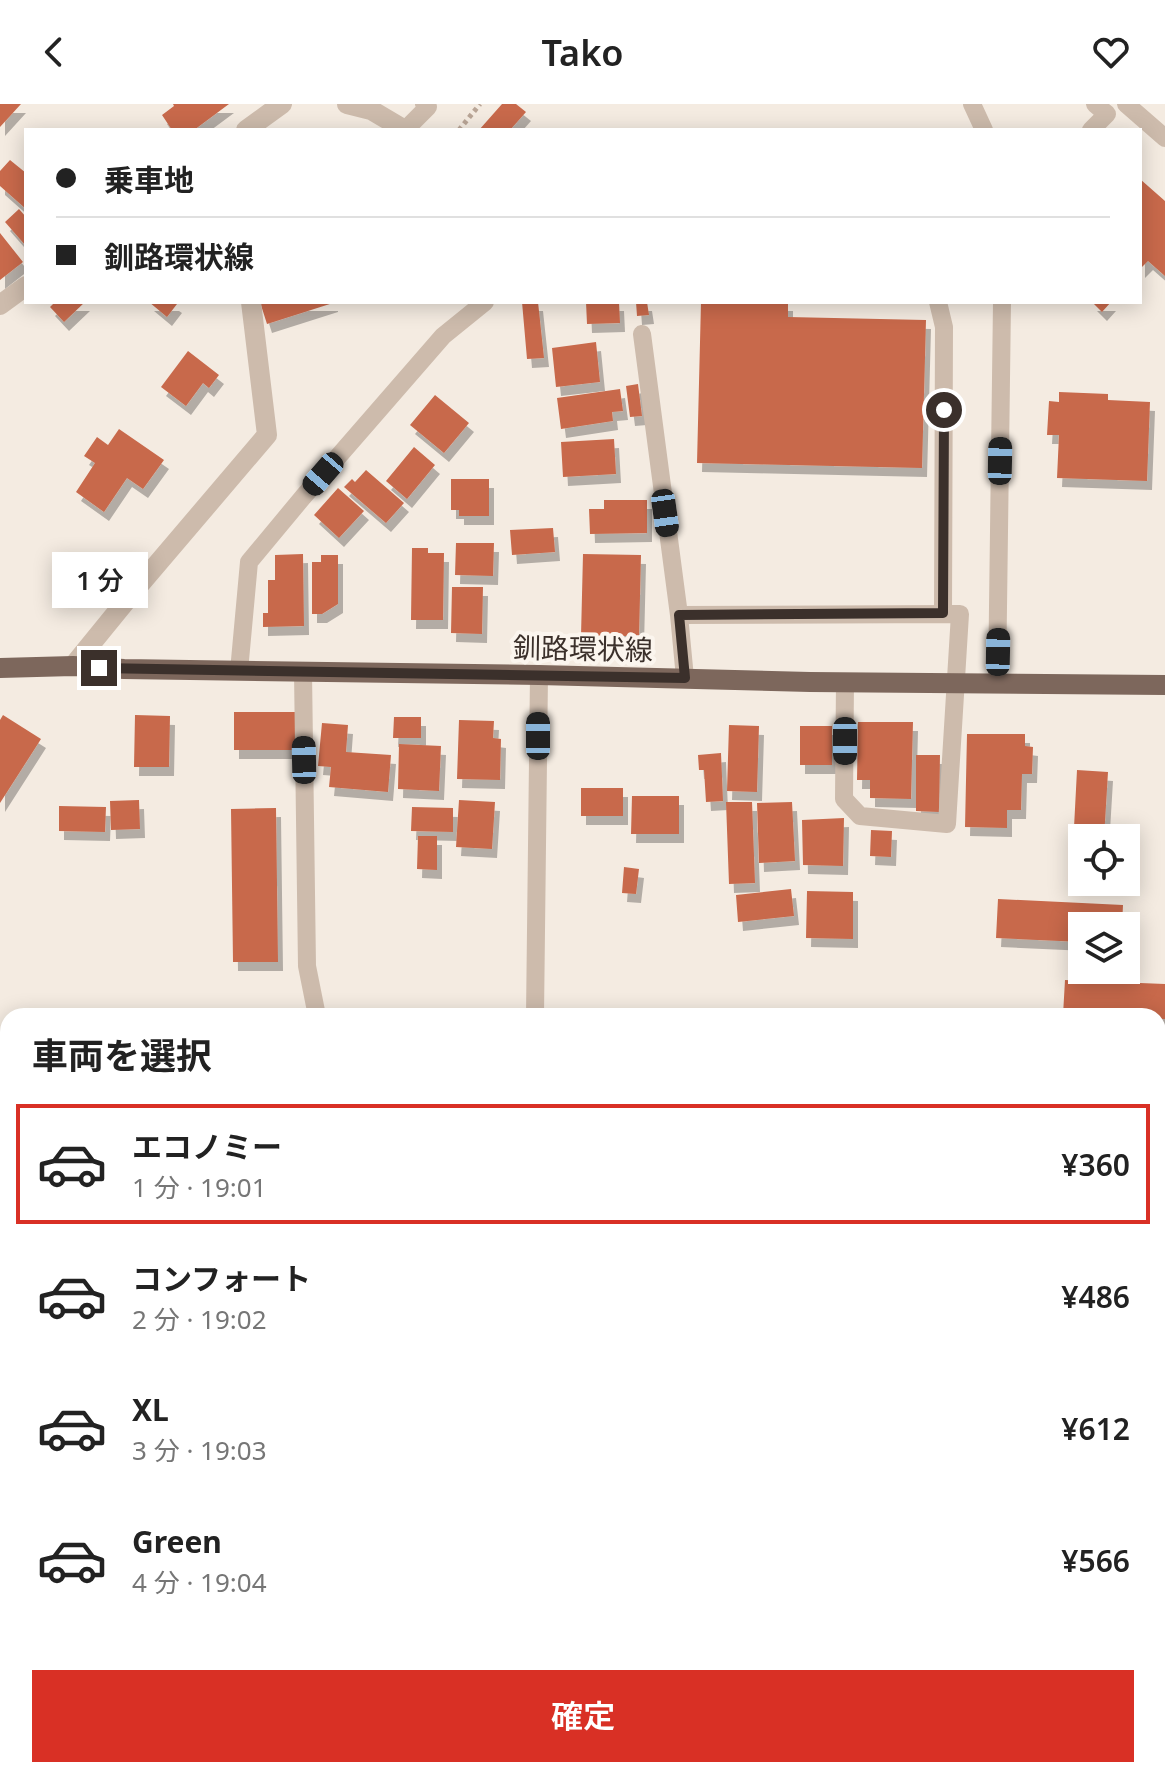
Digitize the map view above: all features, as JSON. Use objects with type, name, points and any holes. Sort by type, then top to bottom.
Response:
[{"type":"main road","name":"釧路環状線","points":[[0,668],[73,666],[845,682],[1165,685]]},
{"type":"street","points":[[249,128],[282,104]]},
{"type":"street","points":[[347,104],[371,110],[402,128]]},
{"type":"street","points":[[0,305],[24,287]]},
{"type":"street","points":[[73,666],[267,435],[251,304]]},
{"type":"lane","points":[[407,128],[428,107],[424,104]]},
{"type":"lane","points":[[972,104],[983,128]]},
{"type":"lane","points":[[1126,104],[1165,138]]},
{"type":"lane","points":[[1092,128],[1106,107]]},
{"type":"lane","points":[[239,671],[249,562],[443,336],[483,304]]},
{"type":"lane","points":[[938,304],[944,327],[943,613]]},
{"type":"lane","points":[[997,684],[1002,304]]},
{"type":"lane","points":[[642,334],[685,678]]},
{"type":"lane","points":[[679,615],[960,614],[947,824],[860,816],[844,799],[845,682]]},
{"type":"lane","points":[[303,672],[307,966],[315,1008]]},
{"type":"lane","points":[[535,1008],[539,675]]},
{"type":"path","points":[[461,128],[480,104]]},
{"type":"building","points":[[0,104],[21,104],[0,127]]},
{"type":"building","points":[[229,104],[197,128],[171,128],[162,115],[174,106]]},
{"type":"building","points":[[502,104],[516,104],[526,112],[512,128],[481,128]]},
{"type":"building","points":[[10,160],[24,171],[24,207],[0,186],[0,171]]},
{"type":"building","points":[[1142,181],[1165,201],[1165,276],[1148,261],[1142,267]]},
{"type":"building","points":[[19,209],[24,215],[24,244],[5,222]]},
{"type":"building","points":[[0,233],[23,262],[0,280]]},
{"type":"building","points":[[53,304],[83,304],[64,322],[50,307]]},
{"type":"building","points":[[151,304],[177,304],[167,317]]},
{"type":"building","points":[[261,304],[330,304],[267,324]]},
{"type":"building","points":[[522,304],[538,304],[544,358],[527,359]]},
{"type":"building","points":[[586,304],[619,304],[620,323],[587,324]]},
{"type":"building","points":[[636,304],[647,304],[649,315],[637,316]]},
{"type":"building","points":[[701,304],[788,304],[788,317],[926,320],[922,468],[697,463]]},
{"type":"building","points":[[1094,304],[1109,304],[1102,312]]},
{"type":"building","points":[[596,342],[600,382],[556,387],[552,348]]},
{"type":"building","points":[[188,351],[219,375],[209,388],[203,383],[186,406],[161,387]]},
{"type":"building","points":[[638,384],[642,416],[630,417],[626,386]]},
{"type":"building","points":[[620,389],[623,411],[612,412],[613,421],[561,429],[557,398]]},
{"type":"building","points":[[1059,392],[1108,394],[1108,400],[1150,402],[1147,481],[1057,478],[1059,435],[1047,435],[1049,401],[1059,402]]},
{"type":"building","points":[[435,395],[469,423],[444,453],[410,425]]},
{"type":"building","points":[[119,429],[164,460],[143,489],[127,478],[104,512],[76,492],[95,463],[84,456],[97,437],[108,445]]},
{"type":"building","points":[[614,439],[616,474],[563,477],[561,442]]},
{"type":"building","points":[[414,447],[435,465],[407,499],[386,481]]},
{"type":"building","points":[[366,470],[404,503],[386,523],[344,487],[352,479],[355,482]]},
{"type":"building","points":[[451,479],[489,479],[489,516],[459,516],[459,510],[451,510]]},
{"type":"building","points":[[338,488],[364,511],[339,538],[314,515]]},
{"type":"building","points":[[604,500],[647,500],[647,533],[590,534],[589,509],[604,509]]},
{"type":"building","points":[[553,528],[555,552],[512,555],[510,530]]},
{"type":"building","points":[[456,543],[494,543],[493,576],[455,575]]},
{"type":"building","points":[[412,548],[428,548],[428,553],[444,553],[443,620],[411,620]]},
{"type":"building","points":[[303,554],[304,626],[263,627],[263,613],[268,613],[268,580],[275,580],[275,555]]},
{"type":"building","points":[[583,554],[641,555],[639,636],[581,636]]},
{"type":"building","points":[[321,555],[338,555],[338,604],[322,614],[312,614],[312,562],[321,562]]},
{"type":"building","points":[[452,587],[483,587],[482,634],[451,633]]},
{"type":"building","points":[[234,712],[295,712],[296,750],[234,750]]},
{"type":"building","points":[[3,715],[41,739],[0,803],[0,720]]},
{"type":"building","points":[[135,715],[170,716],[169,767],[134,767]]},
{"type":"building","points":[[394,717],[421,717],[421,738],[393,738]]},
{"type":"building","points":[[459,720],[494,721],[493,738],[501,739],[500,780],[457,779]]},
{"type":"building","points":[[858,722],[913,722],[911,799],[870,798],[870,780],[857,780]]},
{"type":"building","points":[[322,723],[348,725],[346,752],[391,755],[388,792],[329,787],[331,767],[318,766]]},
{"type":"building","points":[[729,725],[759,726],[757,792],[727,791]]},
{"type":"building","points":[[800,726],[832,726],[832,765],[800,765]]},
{"type":"building","points":[[967,734],[1025,734],[1025,746],[1033,747],[1032,774],[1022,774],[1021,810],[1007,810],[1007,828],[965,827]]},
{"type":"building","points":[[399,744],[441,746],[439,791],[398,789]]},
{"type":"building","points":[[721,753],[723,801],[706,802],[704,770],[699,770],[698,755]]},
{"type":"building","points":[[916,755],[940,755],[939,812],[916,811]]},
{"type":"building","points":[[1077,770],[1108,772],[1105,824],[1074,824]]},
{"type":"building","points":[[581,788],[623,788],[623,816],[581,816]]},
{"type":"building","points":[[632,796],[679,796],[679,834],[631,834]]},
{"type":"building","points":[[139,800],[140,829],[111,830],[110,801]]},
{"type":"building","points":[[459,800],[495,802],[492,849],[456,847]]},
{"type":"building","points":[[726,802],[752,802],[755,883],[729,884]]},
{"type":"building","points":[[792,802],[795,861],[759,863],[757,803]]},
{"type":"building","points":[[59,806],[106,807],[105,832],[59,831]]},
{"type":"building","points":[[412,807],[453,808],[453,832],[411,831]]},
{"type":"building","points":[[276,808],[278,962],[233,962],[231,809]]},
{"type":"building","points":[[844,818],[843,866],[803,865],[802,820]]},
{"type":"building","points":[[871,830],[892,831],[891,857],[870,856]]},
{"type":"building","points":[[418,836],[437,836],[437,870],[417,869]]},
{"type":"building","points":[[624,867],[639,869],[636,894],[622,893]]},
{"type":"building","points":[[791,889],[794,916],[738,922],[736,895]]},
{"type":"building","points":[[807,891],[853,892],[853,939],[806,938]]},
{"type":"building","points":[[998,899],[1123,905],[1123,912],[1068,912],[1068,941],[996,938]]},
{"type":"building","points":[[1065,980],[1068,984],[1165,984],[1165,1008],[1063,1008]]},
{"type":"route","points":[[99,668],[685,678],[679,615],[943,613],[944,410]]}]
